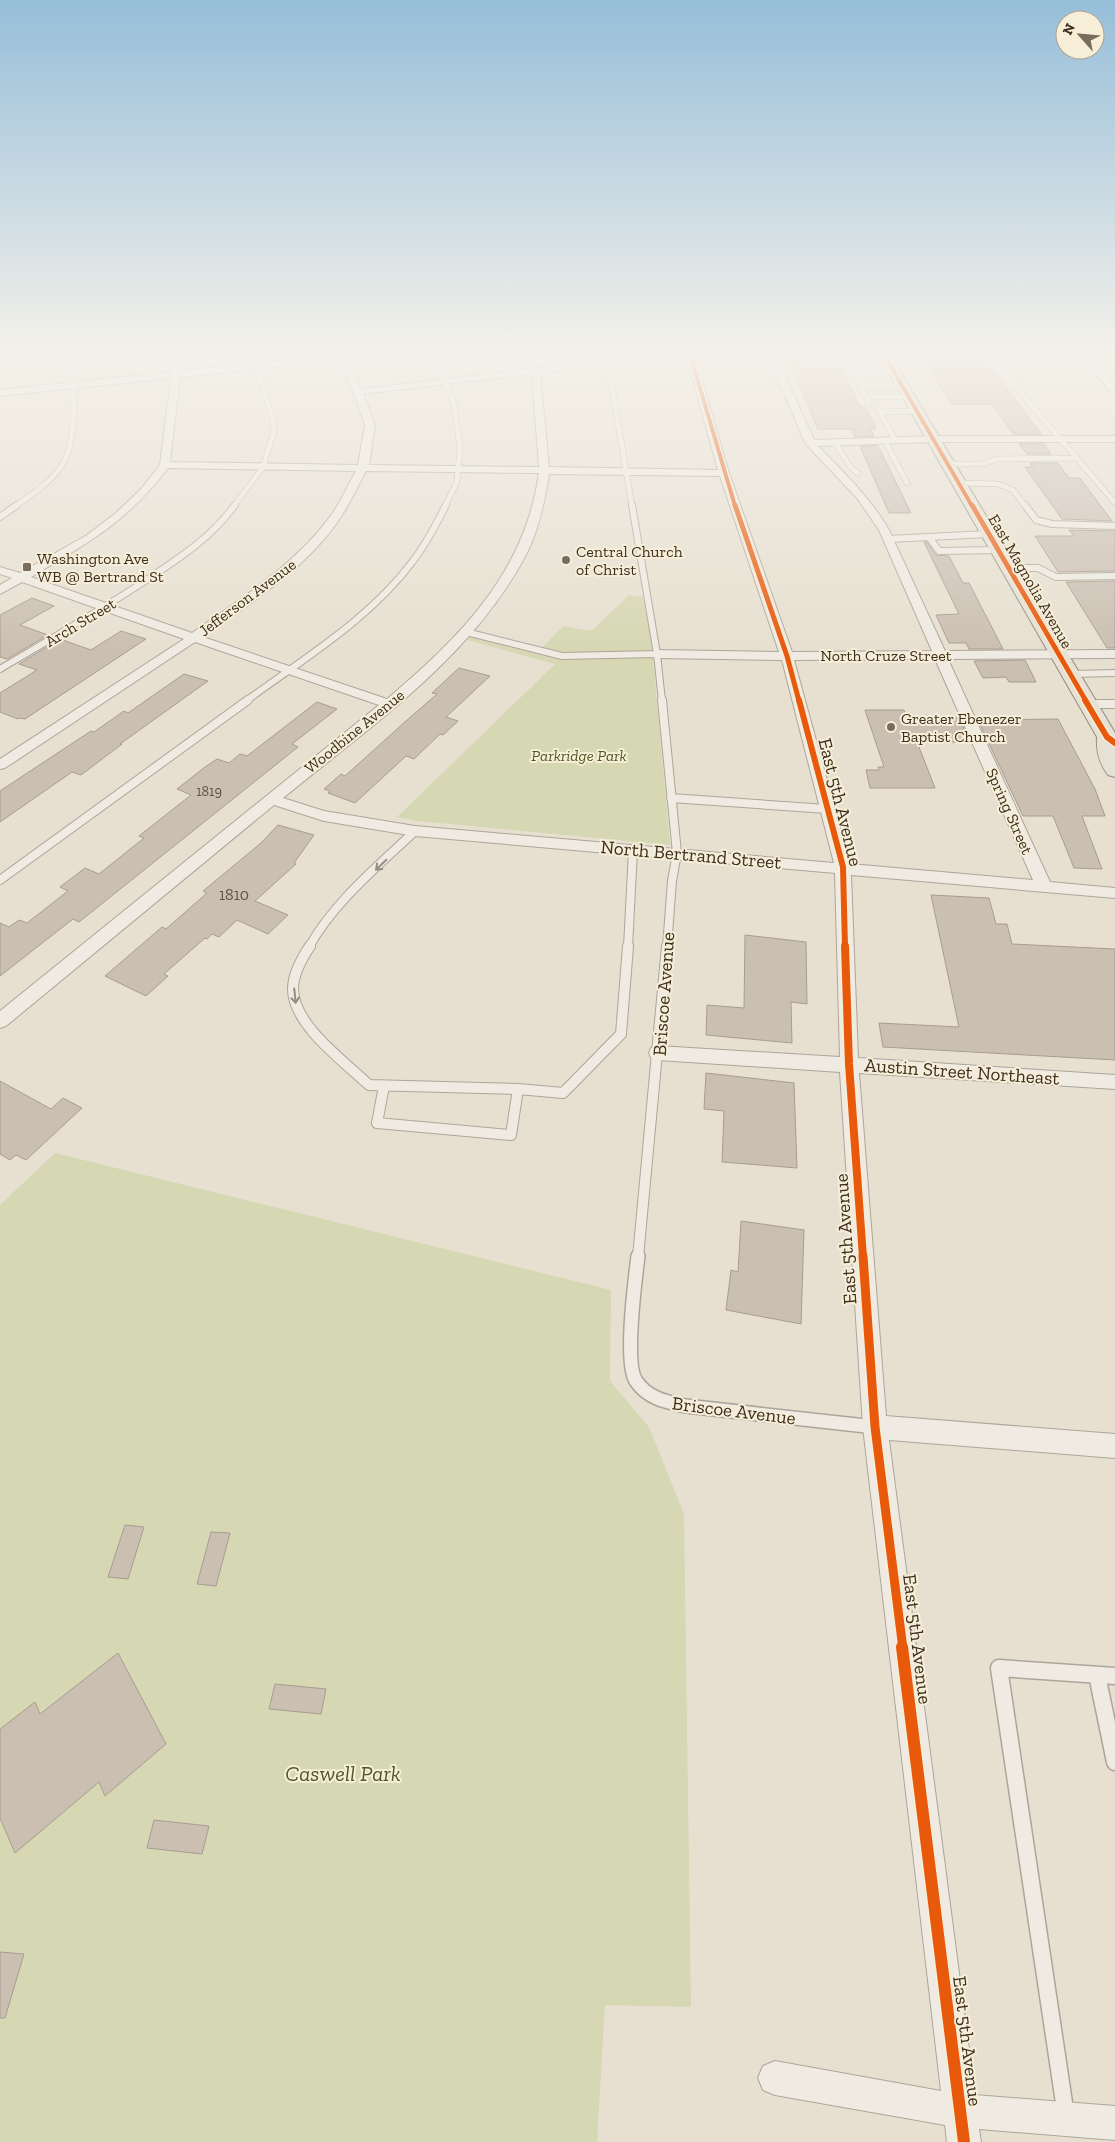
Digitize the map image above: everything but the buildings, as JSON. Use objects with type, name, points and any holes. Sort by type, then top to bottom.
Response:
[{"type":"main road","name":"East Magnolia Avenue","points":[[940,451],[1058,654],[1113,741],[1106,751],[1115,771]]},
{"type":"street","points":[[0,590],[91,537],[120,515],[145,491],[165,464],[167,451]]},
{"type":"street","name":"Jefferson Avenue","points":[[0,765],[195,637],[276,579],[309,548],[337,515],[363,468],[366,451]]},
{"type":"street","name":"Woodbine Avenue","points":[[0,1021],[390,704],[429,670],[466,632],[482,614],[522,552],[540,501],[544,471],[542,451]]},
{"type":"street","name":"East 5th Avenue","points":[[719,451],[724,473],[787,656],[843,867],[849,1064],[875,1427],[962,2126]]},
{"type":"street","points":[[818,451],[873,511],[888,539],[940,654]]},
{"type":"street","points":[[165,464],[724,473]]},
{"type":"street","points":[[0,570],[289,671],[390,704]]},
{"type":"street","name":"North Cruze Street","points":[[657,654],[787,656],[1115,654]]},
{"type":"street","name":"Spring Street","points":[[940,654],[1043,885]]},
{"type":"street","name":"North Bertrand Street","points":[[271,799],[346,822],[415,831],[1115,892]]},
{"type":"street","name":"Austin Street Northeast","points":[[658,1053],[1115,1082]]},
{"type":"street","points":[[875,1427],[1115,1446]]},
{"type":"street","points":[[775,2078],[962,2126],[1066,2119],[1115,2123]]},
{"type":"lane","points":[[0,517],[35,492],[62,464],[67,451]]},
{"type":"lane","name":"Arch Street","points":[[0,670],[107,606],[193,550],[222,523],[263,467],[268,451]]},
{"type":"lane","points":[[0,880],[289,671],[374,604],[412,563],[430,537],[457,482],[460,451]]},
{"type":"lane","name":"Briscoe Avenue","points":[[623,451],[657,654],[677,853],[671,890],[630,1360],[636,1381],[657,1400],[686,1406],[875,1427]]},
{"type":"lane","points":[[841,451],[852,468],[858,473]]},
{"type":"lane","points":[[894,451],[907,483]]},
{"type":"lane","points":[[1071,451],[1115,503]]},
{"type":"lane","points":[[948,464],[983,464],[996,459],[1077,458]]},
{"type":"lane","points":[[959,483],[998,484],[1013,490],[1036,520],[1052,524],[1115,526]]},
{"type":"lane","points":[[888,539],[987,534]]},
{"type":"lane","points":[[929,537],[939,551],[998,550]]},
{"type":"lane","points":[[1009,568],[1038,568],[1056,577],[1115,576]]},
{"type":"lane","points":[[466,632],[562,656],[657,654]]},
{"type":"lane","points":[[1070,674],[1115,673]]},
{"type":"lane","points":[[1088,704],[1115,704]]},
{"type":"lane","points":[[671,798],[828,809]]},
{"type":"lane","points":[[415,831],[353,891],[313,936],[302,956],[294,983],[294,1000],[297,1010],[309,1026],[369,1085],[563,1093],[621,1034],[627,976],[633,850]]},
{"type":"lane","points":[[384,1086],[376,1123],[511,1135],[518,1090]]},
{"type":"lane","points":[[1066,2119],[999,1668],[1115,1676]]},
{"type":"lane","points":[[1097,1675],[1115,1762]]},
{"type":"green space","name":"Parkridge Park","points":[[629,595],[643,597],[651,635],[670,845],[417,821],[397,817],[555,664],[467,640],[475,632],[541,649],[563,626],[591,631]]},
{"type":"green space","name":"Caswell Park","points":[[55,1153],[611,1290],[610,1381],[649,1427],[684,1514],[691,2007],[605,2005],[597,2142],[0,2142],[0,1205]]},
{"type":"cycle path","points":[[718,451],[787,656],[843,867],[849,1064],[875,1427],[964,2142]]},
{"type":"cycle path","points":[[940,451],[1107,737],[1115,743]]},
{"type":"place","name":"Central Church of Christ","points":[[566,560]]},
{"type":"place","name":"Washington Ave WB @ Bertrand St","points":[[27,567]]},
{"type":"place","name":"Greater Ebenezer Baptist Church","points":[[891,727]]}]
